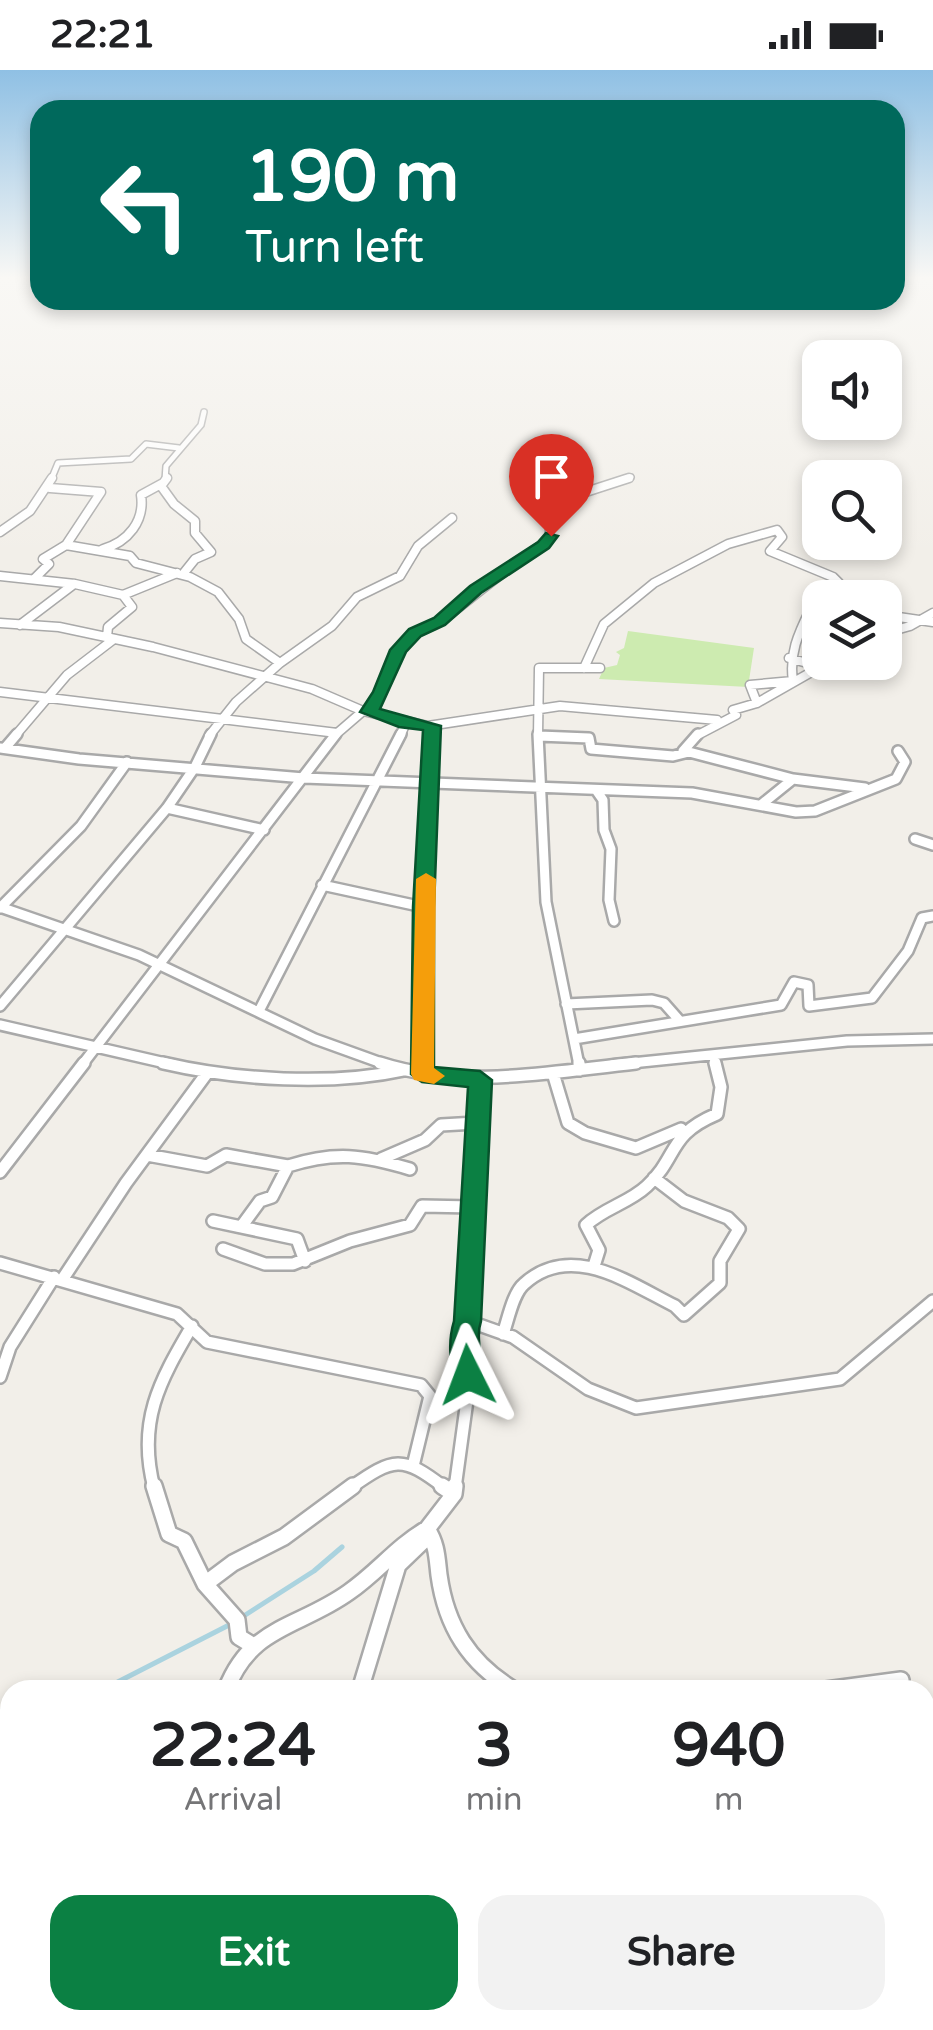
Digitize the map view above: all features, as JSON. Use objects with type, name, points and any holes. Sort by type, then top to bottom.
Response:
[{"type":"street","points":[[0,576],[75,584],[123,595],[180,574],[195,559],[210,552],[195,533],[195,521],[174,504],[169,493],[160,490],[168,476],[166,466],[202,424],[204,412]]},
{"type":"street","points":[[0,532],[28,514],[50,488],[58,463],[130,459],[146,444],[180,448]]},
{"type":"street","points":[[0,1172],[337,732],[366,711],[382,692],[398,650],[415,632],[440,622],[476,590],[549,540],[551,518],[560,500],[631,476]]},
{"type":"street","points":[[66,546],[112,548],[140,518],[144,504],[141,496],[163,483]]},
{"type":"street","points":[[34,579],[50,563],[43,559],[66,546],[101,492],[50,488]]},
{"type":"street","points":[[0,1006],[167,808],[195,767],[204,742],[223,719],[262,677],[332,626],[358,598],[400,576],[418,546],[452,518]]},
{"type":"street","points":[[584,668],[604,624],[654,583],[728,544],[761,538],[777,530],[782,538],[770,551],[837,580]]},
{"type":"street","points":[[96,549],[209,583],[242,617],[246,639],[280,663]]},
{"type":"street","points":[[20,624],[75,584]]},
{"type":"street","points":[[110,638],[108,627],[132,607],[123,595]]},
{"type":"street","points":[[902,626],[933,613]]},
{"type":"street","points":[[902,618],[933,622]]},
{"type":"street","points":[[0,634],[5,624],[20,624],[110,638],[312,689],[406,723],[432,726],[578,706],[717,720]]},
{"type":"street","points":[[793,682],[789,658],[802,628]]},
{"type":"street","points":[[2,748],[78,665],[110,638]]},
{"type":"street","points":[[789,658],[802,662]]},
{"type":"street","points":[[580,1070],[546,902],[536,696],[539,668],[600,668]]},
{"type":"street","points":[[539,736],[589,738],[591,749],[673,756],[697,732],[802,678]]},
{"type":"street","points":[[757,702],[750,685],[793,682]]},
{"type":"street","points":[[0,692],[337,732]]},
{"type":"street","points":[[260,1010],[322,885],[379,783],[406,723]]},
{"type":"street","points":[[422,1074],[423,907],[432,726]]},
{"type":"street","points":[[2,748],[379,783],[692,793],[787,812],[811,812],[896,779],[905,762],[898,751]]},
{"type":"street","points":[[682,751],[794,779],[867,788]]},
{"type":"street","points":[[127,762],[81,826],[0,907],[67,926],[404,1070],[480,1080],[847,1040],[933,1040]]},
{"type":"street","points":[[761,804],[794,779]]},
{"type":"street","points":[[596,790],[603,800],[604,830],[611,848],[610,900],[614,921]]},
{"type":"street","points":[[167,808],[264,830]]},
{"type":"street","points":[[914,839],[933,845]]},
{"type":"street","points":[[322,885],[423,907]]},
{"type":"street","points":[[574,1038],[782,1004],[794,982],[808,985],[809,1006],[872,998],[908,951],[922,918],[933,916]]},
{"type":"street","points":[[566,1004],[652,1000],[664,1003],[679,1020]]},
{"type":"street","points":[[0,1025],[93,1050],[207,1073],[363,1079],[404,1070]]},
{"type":"street","points":[[553,1073],[568,1123],[585,1133],[636,1148],[716,1114],[722,1101],[714,1057]]},
{"type":"street","points":[[0,1377],[10,1347],[207,1073]]},
{"type":"street","points":[[231,1680],[242,1656],[252,1646],[350,1592],[398,1546],[427,1529],[454,1494],[468,1393],[462,1349],[468,1321],[480,1080]]},
{"type":"street","points":[[381,1159],[426,1140],[442,1125],[476,1123]]},
{"type":"street","points":[[594,1266],[599,1250],[586,1225],[598,1212],[628,1200],[654,1178],[670,1146],[687,1127]]},
{"type":"street","points":[[147,1155],[207,1166],[226,1156],[288,1166],[316,1156],[362,1155],[410,1169]]},
{"type":"street","points":[[241,1227],[260,1201],[272,1196],[288,1166]]},
{"type":"street","points":[[503,1334],[521,1285],[554,1266],[594,1266],[675,1306],[684,1315],[720,1283],[720,1261],[739,1230],[728,1218],[684,1201],[654,1178]]},
{"type":"street","points":[[222,1249],[266,1264],[305,1261],[350,1241],[410,1226],[422,1206],[473,1207]]},
{"type":"street","points":[[213,1222],[297,1240],[305,1261]]},
{"type":"street","points":[[0,1264],[177,1314],[207,1342],[421,1385],[430,1396],[413,1466]]},
{"type":"street","points":[[468,1321],[503,1334],[607,1398],[636,1408],[840,1380],[933,1301]]},
{"type":"street","points":[[192,1326],[164,1374],[149,1418],[146,1456],[163,1522],[170,1534],[184,1541],[205,1584],[238,1620],[239,1637],[252,1646]]},
{"type":"street","points":[[205,1584],[221,1567],[282,1538],[386,1464],[400,1460],[432,1475],[454,1494]]},
{"type":"street","points":[[363,1680],[398,1565],[424,1540],[427,1529]]},
{"type":"street","points":[[427,1529],[434,1538],[442,1598],[454,1636],[496,1680]]},
{"type":"green space","points":[[628,631],[754,648],[748,687],[599,679],[604,668],[617,665],[620,655],[616,652],[624,648]]},
{"type":"waterway","points":[[239,1619],[314,1571],[342,1547]]},
{"type":"waterway","points":[[122,1680],[231,1624]]},
{"type":"slow traffic","points":[[426,879],[422,1074],[434,1076]]},
{"type":"route","points":[[468,1375],[462,1349],[468,1321],[480,1080],[422,1074],[423,907],[429,847],[432,726],[369,712],[382,692],[398,650],[415,632],[440,622],[494,576],[544,545],[551,536]]}]
